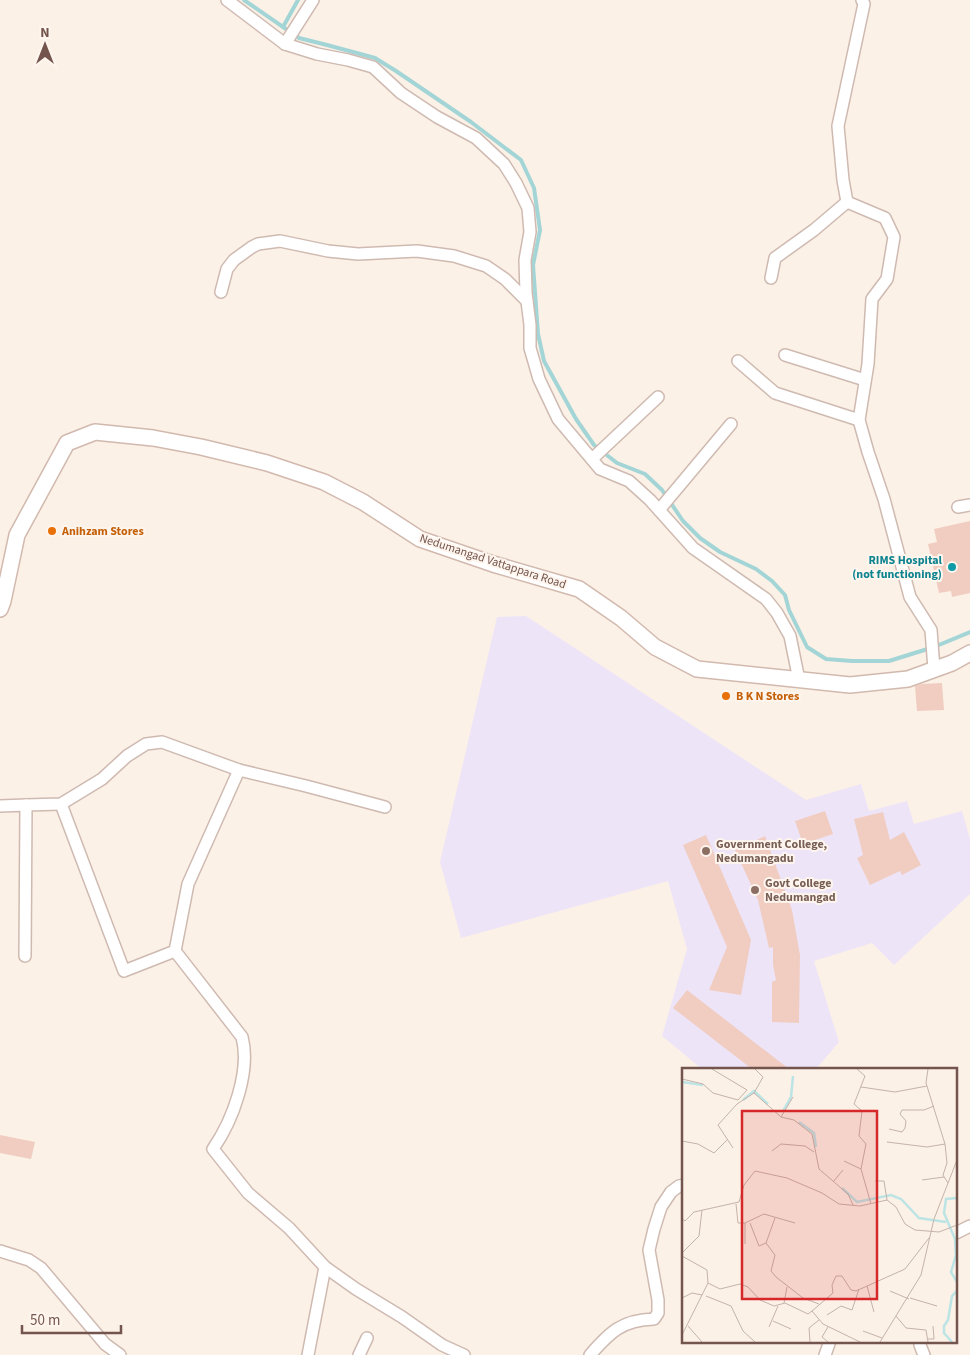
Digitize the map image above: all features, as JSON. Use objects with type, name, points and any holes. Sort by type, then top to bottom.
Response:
[{"type":"main road","name":"Nedumangad Vattappara Road","points":[[0,609],[17,535],[67,442],[96,432],[153,438],[201,447],[267,463],[324,482],[363,502],[420,539],[493,564],[579,589],[621,618],[655,647],[697,669],[850,685],[908,679],[970,653]]},
{"type":"street","points":[[227,0],[285,44],[317,54],[373,67],[401,93],[437,117],[476,138],[504,164],[528,208],[530,232],[525,260],[530,348],[540,379],[558,419],[600,469],[630,481],[693,548],[766,599],[777,613],[790,636],[799,680]]},
{"type":"street","points":[[285,44],[312,0]]},
{"type":"street","points":[[847,202],[838,126],[864,4],[862,0]]},
{"type":"street","points":[[771,278],[775,258],[814,230],[847,202]]},
{"type":"street","points":[[847,202],[885,218],[894,237],[887,279],[872,299],[868,364],[859,420],[884,500],[910,597],[930,630],[934,669]]},
{"type":"street","points":[[220,292],[227,269],[234,260],[258,244],[280,241],[328,252],[358,254],[417,252],[454,256],[486,266],[505,279],[527,301]]},
{"type":"street","points":[[785,355],[865,380]]},
{"type":"street","points":[[738,361],[775,393],[859,420]]},
{"type":"street","points":[[592,459],[658,397]]},
{"type":"street","points":[[659,510],[731,424]]},
{"type":"street","points":[[958,507],[970,505]]},
{"type":"street","points":[[0,806],[61,804],[102,779],[127,756],[146,744],[162,742],[239,770],[385,807]]},
{"type":"street","points":[[174,951],[188,884],[239,770]]},
{"type":"street","points":[[61,804],[124,971],[174,951]]},
{"type":"street","points":[[25,956],[26,806]]},
{"type":"street","points":[[174,951],[233,1024],[242,1037],[245,1048],[245,1068],[238,1095],[222,1136],[213,1149],[248,1193],[289,1228],[325,1267],[442,1345],[464,1355]]},
{"type":"street","points":[[590,1355],[609,1335],[623,1324],[644,1319],[654,1319],[658,1313],[658,1300],[649,1250],[662,1207],[671,1192],[682,1185]]},
{"type":"street","points":[[958,1232],[970,1226]]},
{"type":"street","points":[[0,1251],[29,1260],[42,1268],[106,1344],[120,1355]]},
{"type":"street","points":[[308,1355],[325,1267]]},
{"type":"street","points":[[359,1355],[367,1338]]},
{"type":"street","points":[[825,1355],[830,1342]]},
{"type":"street","points":[[920,1342],[924,1355]]},
{"type":"shaded area","name":"Government College, Nedumangadu","points":[[526,616],[806,800],[861,784],[869,811],[907,801],[914,824],[962,811],[970,839],[970,894],[894,965],[872,943],[814,961],[839,1042],[817,1068],[701,1068],[662,1036],[687,949],[668,881],[461,938],[440,862],[497,617]]},
{"type":"building","name":"RIMS Hospital (not functioning)","points":[[970,521],[970,593],[952,597],[951,591],[939,593],[928,544],[937,542],[934,529]]},
{"type":"building","points":[[942,683],[944,710],[917,711],[915,686]]},
{"type":"building","points":[[825,811],[833,834],[803,844],[795,821]]},
{"type":"building","points":[[883,812],[890,840],[904,832],[921,865],[902,875],[900,871],[870,885],[857,858],[863,855],[854,819]]},
{"type":"building","points":[[706,835],[751,940],[741,995],[709,990],[727,947],[683,845]]},
{"type":"building","points":[[765,836],[792,910],[800,955],[799,1023],[772,1022],[772,982],[776,980],[773,965],[773,947],[769,948],[758,900],[735,850]]},
{"type":"building","points":[[687,990],[788,1068],[751,1068],[673,1008]]},
{"type":"building","points":[[0,1135],[35,1142],[31,1159],[0,1153]]},
{"type":"waterway","points":[[244,0],[299,38],[375,58],[471,122],[521,160],[534,188],[540,230],[533,265],[538,334],[544,361],[576,419],[594,445],[617,463],[645,474],[662,490],[683,521],[700,538],[720,552],[756,569],[772,581],[785,595],[789,610],[807,647],[826,659],[889,661],[934,647],[970,632]]},
{"type":"waterway","points":[[283,27],[298,0]]},
{"type":"place","name":"Anihzam Stores","points":[[52,531]]},
{"type":"place","name":"RIMS Hospital (not functioning)","points":[[952,567]]},
{"type":"place","name":"B K N Stores","points":[[726,696]]},
{"type":"place","name":"Government College, Nedumangadu","points":[[706,851]]},
{"type":"place","name":"Govt College Nedumangad","points":[[755,890]]}]
